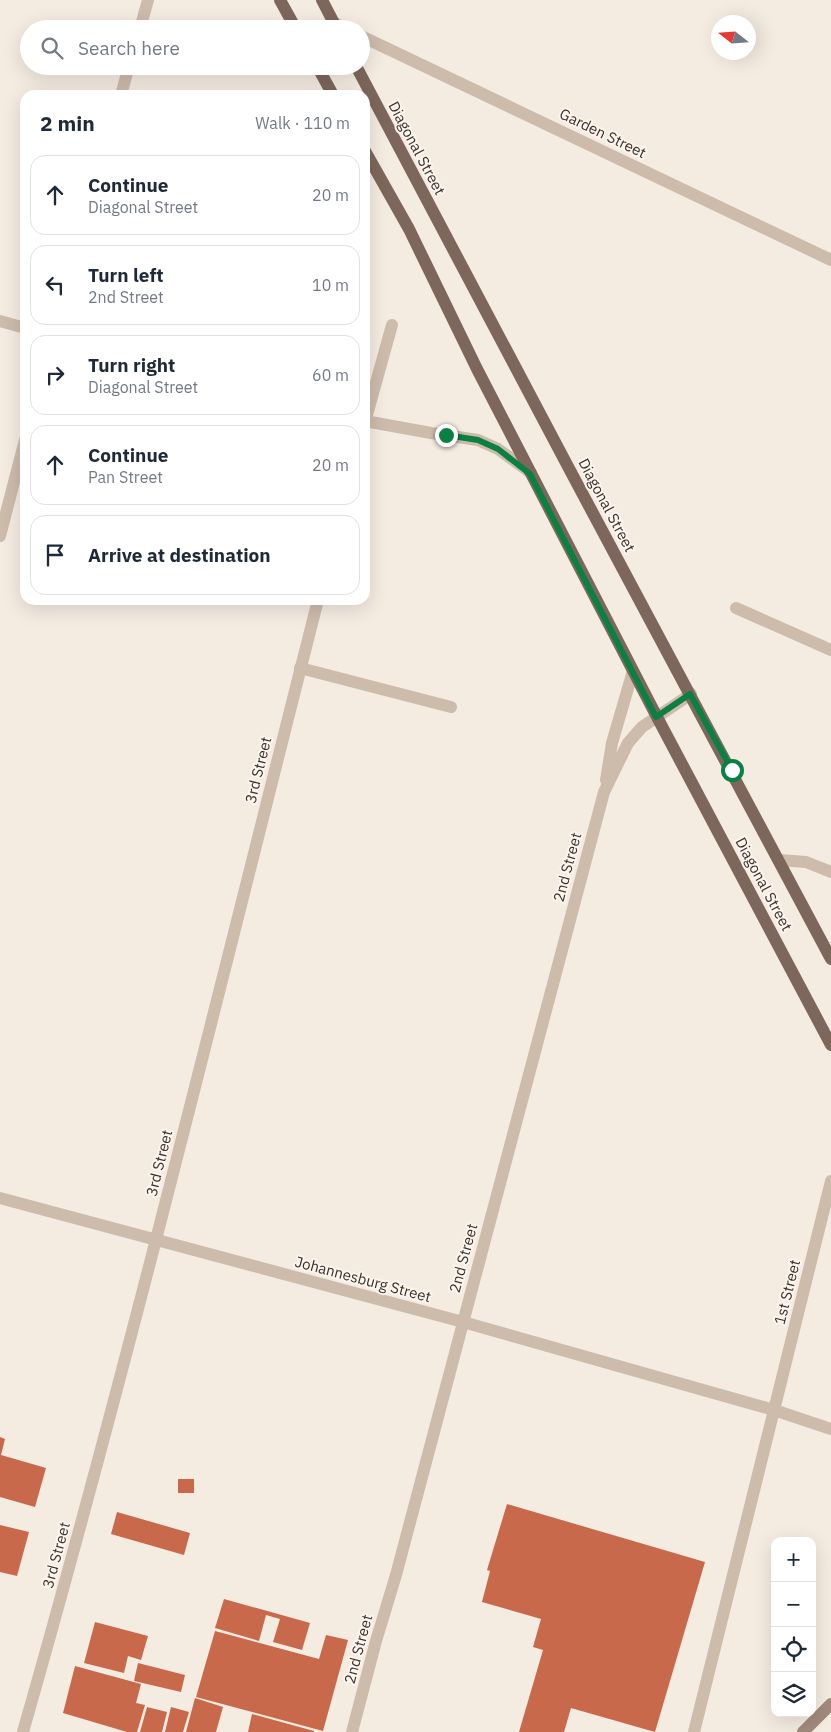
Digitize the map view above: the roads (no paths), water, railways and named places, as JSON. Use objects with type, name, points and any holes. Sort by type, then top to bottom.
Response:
[{"type":"main road","points":[[280,0],[291,20]]},
{"type":"main road","points":[[322,0],[332,20]]},
{"type":"main road","points":[[322,75],[330,90]]},
{"type":"main road","name":"Diagonal Street","points":[[361,75],[369,90]]},
{"type":"main road","name":"Diagonal Street","points":[[370,93],[505,352],[779,860],[826,941],[831,959]]},
{"type":"main road","name":"Diagonal Street","points":[[370,160],[409,229],[477,370],[656,717],[831,1045]]},
{"type":"main road","points":[[803,1732],[831,1704]]},
{"type":"street","points":[[142,20],[148,0]]},
{"type":"street","name":"Garden Street","points":[[370,40],[831,260]]},
{"type":"street","points":[[122,90],[127,75]]},
{"type":"street","points":[[0,322],[20,327]]},
{"type":"street","points":[[370,403],[392,325]]},
{"type":"street","points":[[370,422],[478,440],[498,449],[530,474]]},
{"type":"street","points":[[0,536],[20,459]]},
{"type":"street","name":"3rd Street","points":[[23,1732],[73,1556],[156,1240],[317,605]]},
{"type":"street","points":[[736,608],[831,650]]},
{"type":"street","points":[[300,668],[451,707]]},
{"type":"street","name":"2nd Street","points":[[352,1732],[396,1575],[604,792],[612,743],[633,671]]},
{"type":"street","name":"2nd Street","points":[[604,792],[628,743],[642,727],[690,694]]},
{"type":"street","points":[[779,860],[806,862],[831,872]]},
{"type":"street","name":"1st Street","points":[[694,1732],[831,1181]]},
{"type":"street","name":"Johannesburg Street","points":[[0,1198],[463,1322],[774,1410],[831,1429]]}]
